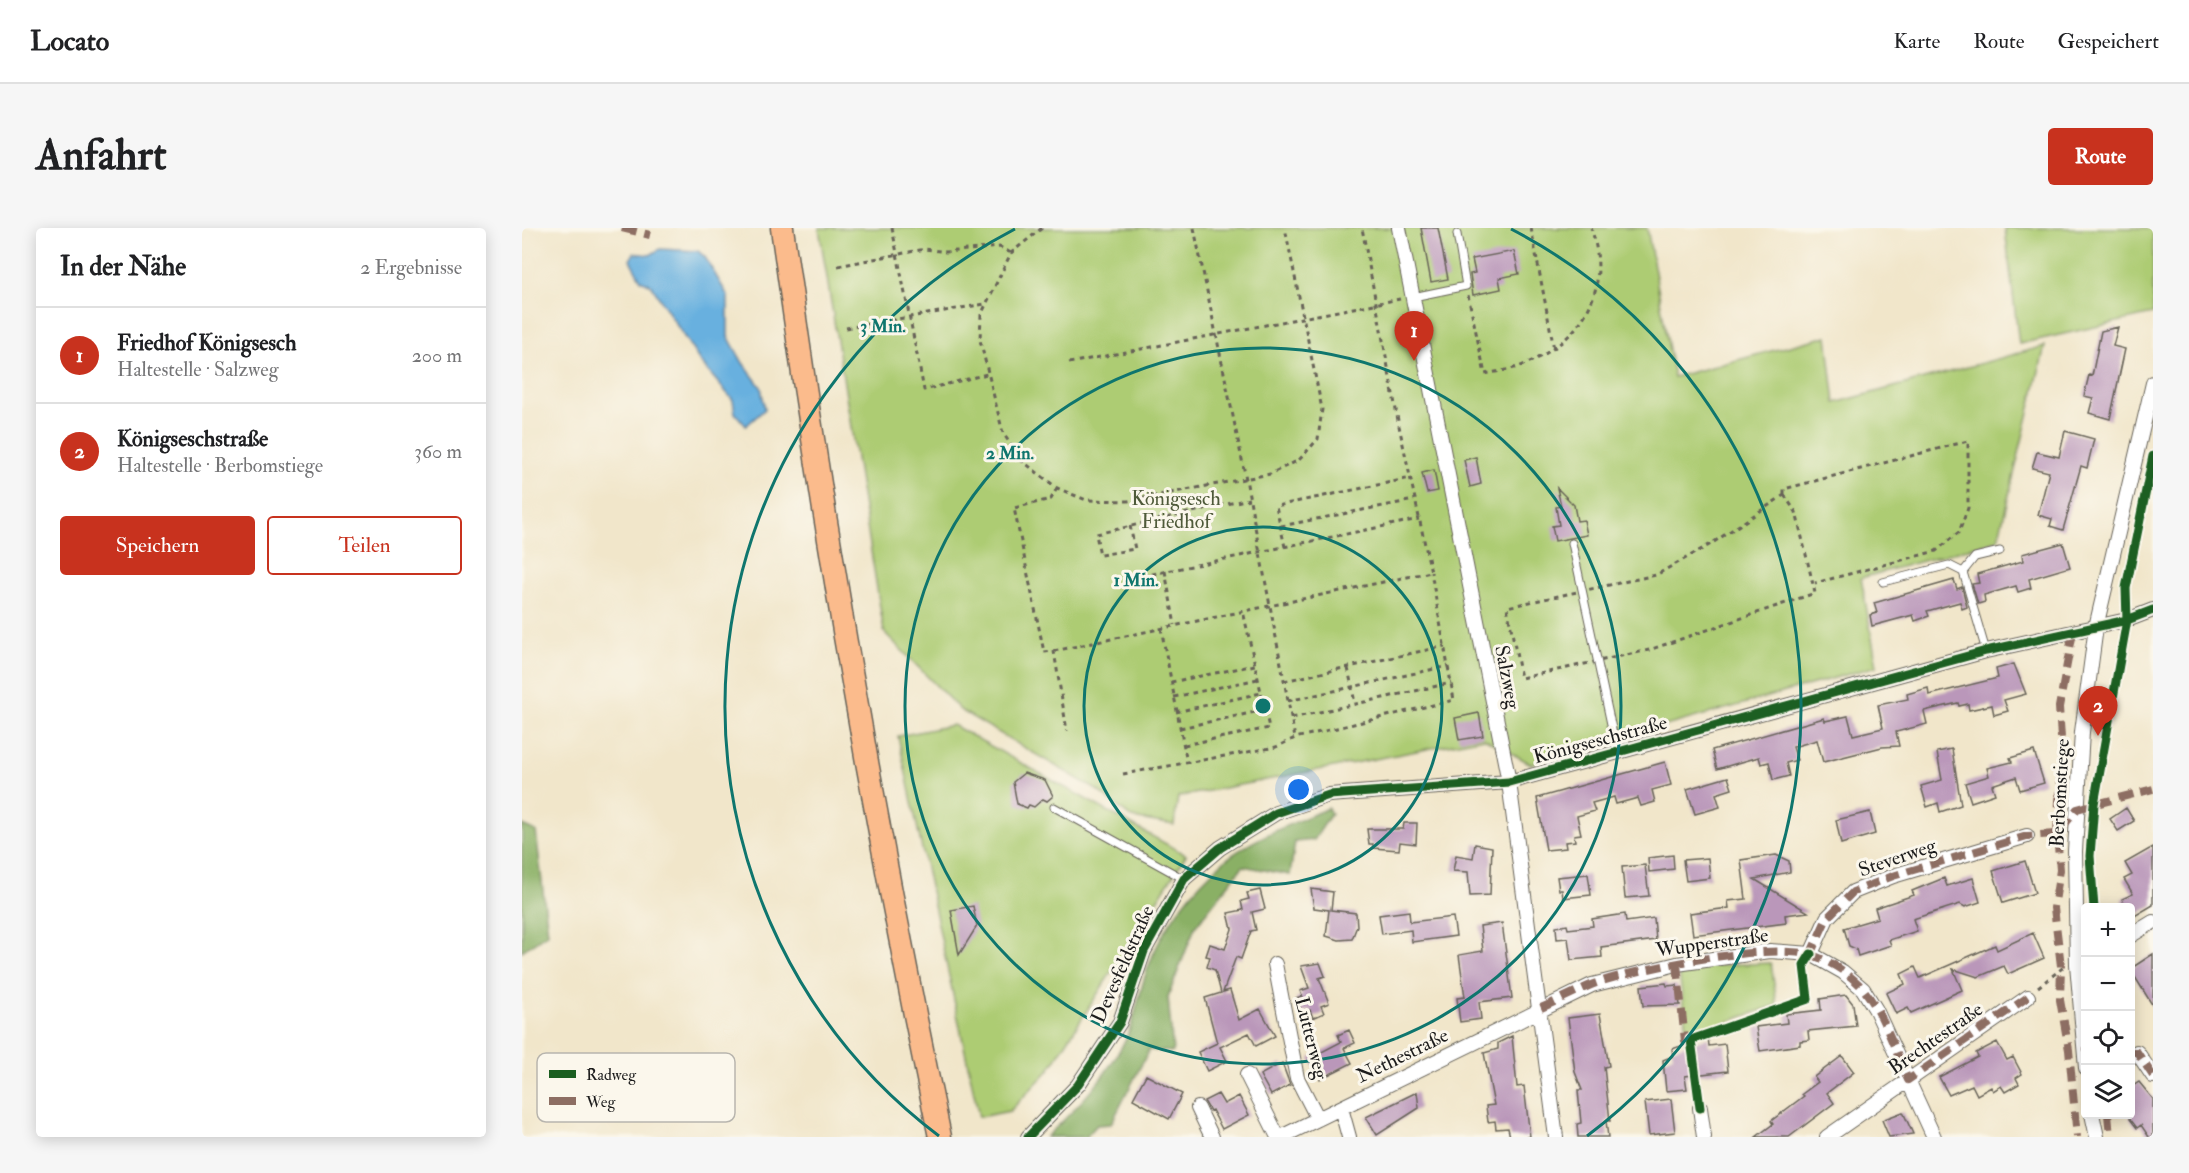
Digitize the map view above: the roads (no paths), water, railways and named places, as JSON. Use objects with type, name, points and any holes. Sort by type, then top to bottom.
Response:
[{"type":"highway","points":[[782,228],[813,453],[857,717],[940,1137]]},
{"type":"street","name":"Salzweg","points":[[1399,228],[1509,782],[1541,1008],[1556,1137]]},
{"type":"street","name":"Berbomstiege","points":[[2085,1065],[2077,963],[2075,851],[2082,732],[2096,627],[2153,383]]},
{"type":"street","name":"Königseschstraße","points":[[1509,782],[1986,651],[2127,620],[2153,610]]},
{"type":"street","name":"Devesfeldstraße","points":[[1028,1137],[1078,1085],[1120,1022],[1144,951],[1162,914],[1184,879],[1220,848],[1276,813],[1329,795],[1509,782]]},
{"type":"street","name":"Steverweg","points":[[1811,954],[1827,918],[1853,892],[1893,876],[2027,836]]},
{"type":"street","points":[[2135,933],[2153,922]]},
{"type":"street","name":"Wupperstraße","points":[[1541,1008],[1592,985],[1677,964],[1770,951],[1811,954],[1843,972],[1863,989],[1876,1010],[1934,1137]]},
{"type":"street","name":"Lutterweg","points":[[1275,964],[1297,1077],[1318,1119]]},
{"type":"street","name":"Brechtestraße","points":[[1827,1137],[2028,997]]},
{"type":"street","name":"Nethestraße","points":[[1247,1075],[1279,1137],[1541,1008]]},
{"type":"street","points":[[2137,1052],[2153,1076]]},
{"type":"street","points":[[1198,1108],[1212,1137]]},
{"type":"street","points":[[1341,1108],[1349,1137]]},
{"type":"street","points":[[1700,1108],[1704,1137]]},
{"type":"street","points":[[2093,1119],[2097,1137]]},
{"type":"lane","points":[[1413,297],[1466,286],[1457,234]]},
{"type":"lane","points":[[1572,543],[1617,753]]},
{"type":"lane","points":[[1963,572],[1975,557],[2000,551]]},
{"type":"lane","points":[[1883,582],[1949,565],[1963,572],[1986,651]]},
{"type":"lane","points":[[1054,807],[1184,879]]},
{"type":"water","points":[[660,249],[698,251],[705,257],[728,296],[728,336],[743,363],[761,387],[765,409],[746,426],[735,413],[733,400],[701,363],[651,285],[641,280],[630,260],[634,253],[650,255]]},
{"type":"place","name":"Friedhof Königsesch","points":[[1414,361]]},
{"type":"place","name":"Königseschstraße","points":[[2098,736]]},
{"type":"park label","name":"Königsesch Friedhof","points":[[1176,510]]}]
